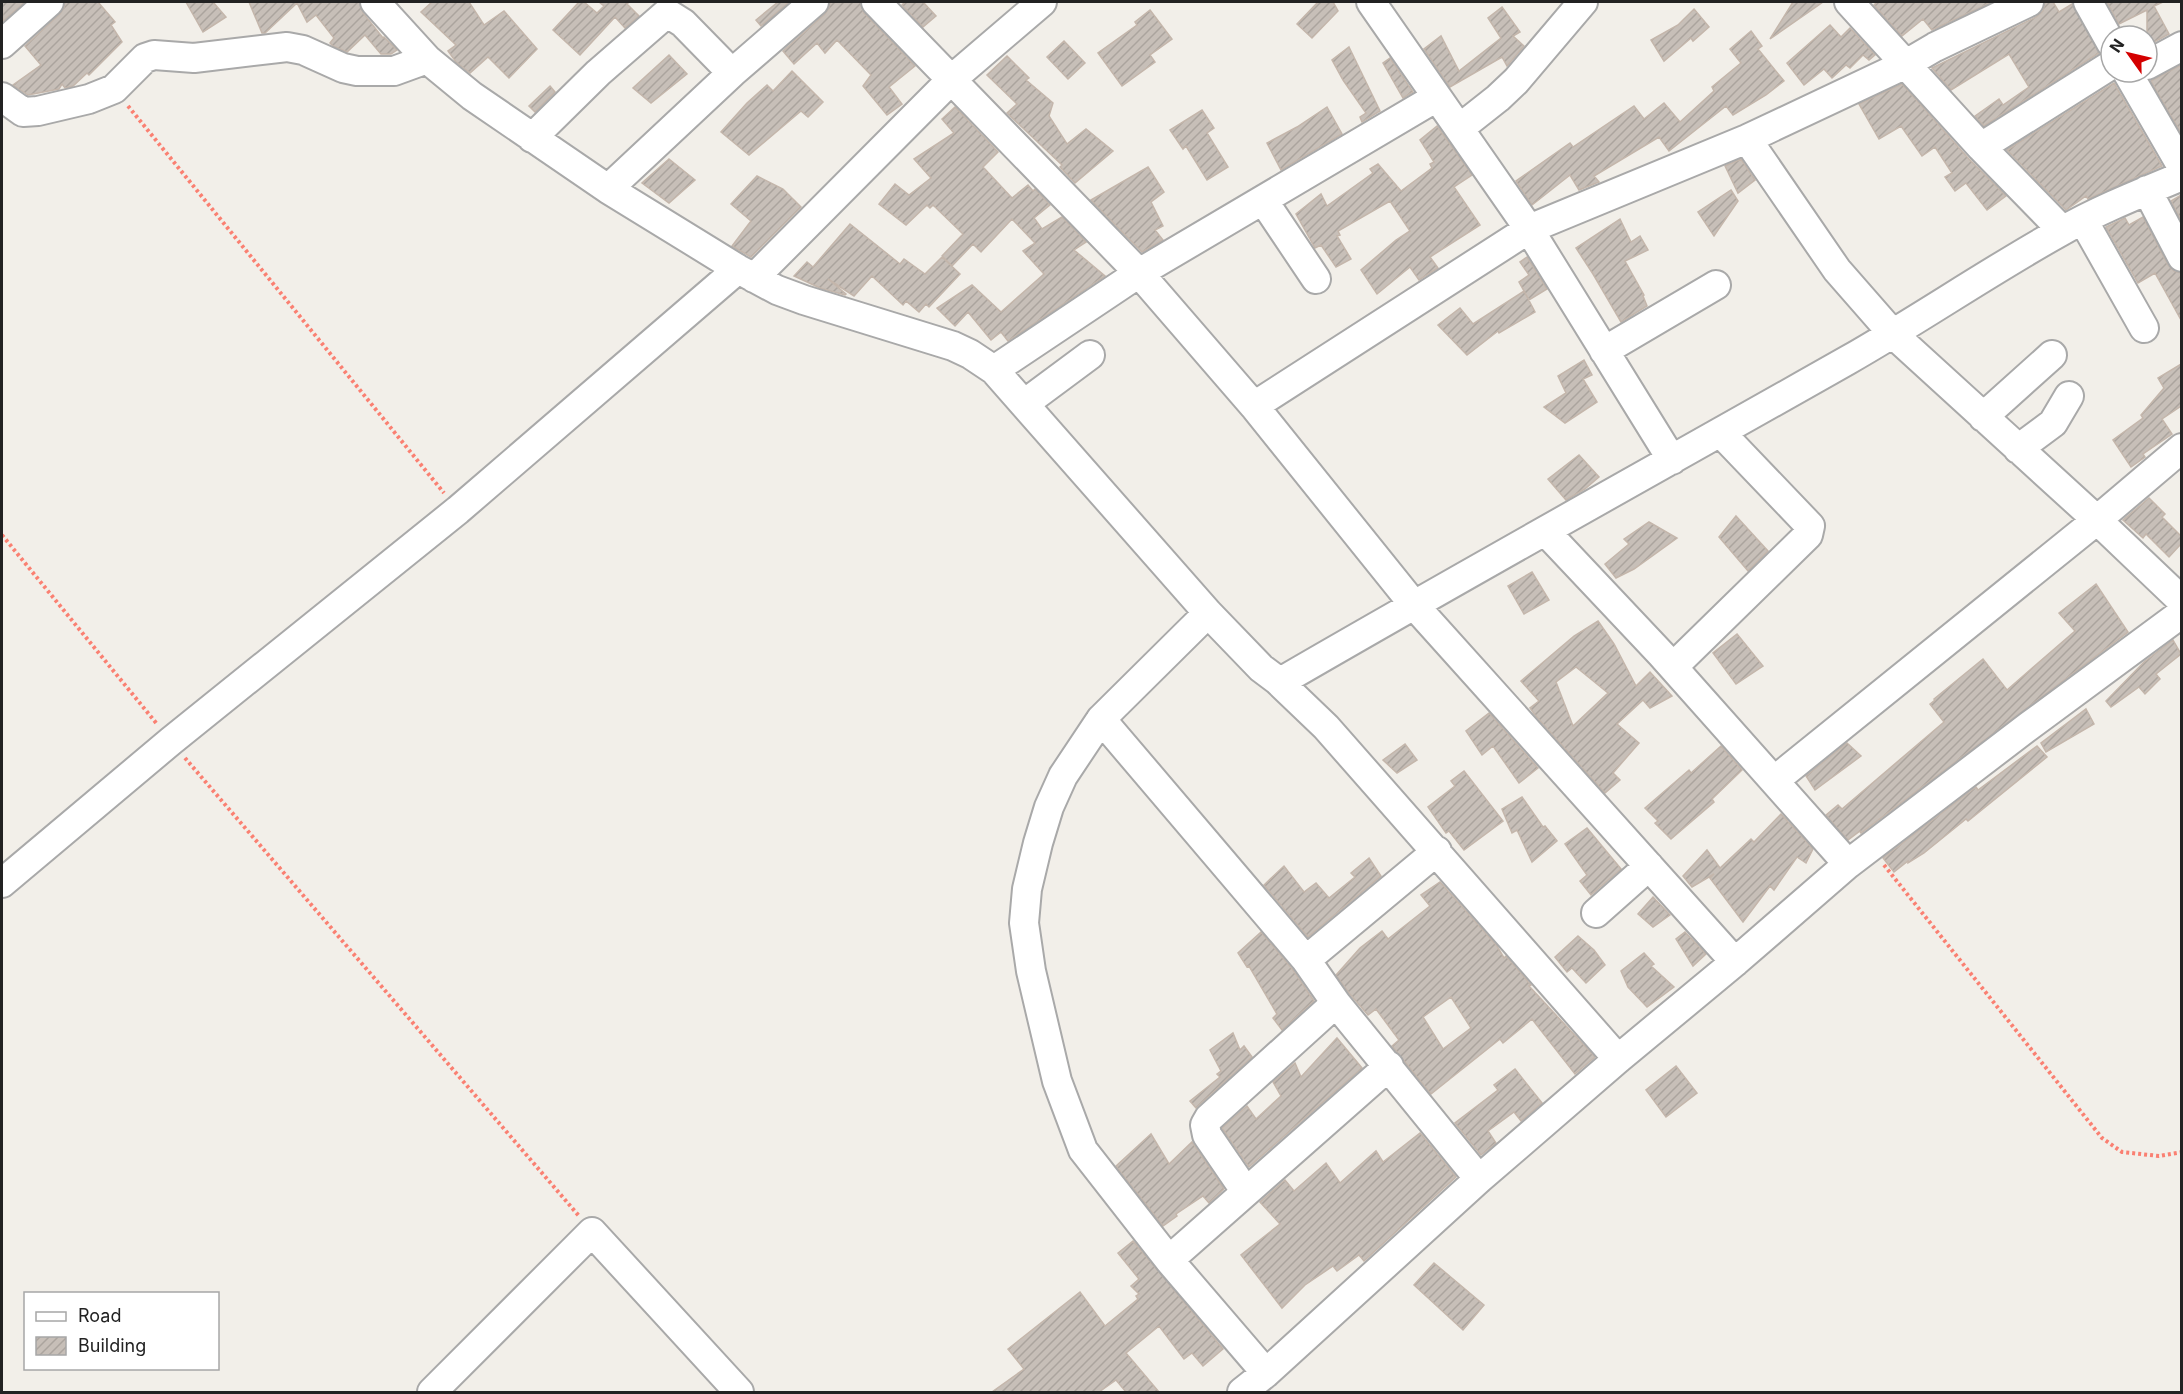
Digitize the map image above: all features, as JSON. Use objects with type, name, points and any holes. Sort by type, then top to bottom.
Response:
[{"type":"street","points":[[2,44],[49,2]]},
{"type":"street","points":[[608,189],[732,73],[814,2]]},
{"type":"street","points":[[876,2],[1139,273],[1254,406],[1413,605],[1735,962]]},
{"type":"street","points":[[2,883],[171,741],[746,274],[952,79],[1042,2]]},
{"type":"street","points":[[1371,2],[1529,229],[1672,460]]},
{"type":"street","points":[[1460,128],[1498,98],[1515,81],[1583,2]]},
{"type":"street","points":[[1849,2],[1981,147],[2073,225],[2144,328]]},
{"type":"street","points":[[1254,406],[1529,229],[1747,139],[1906,64],[2026,2]]},
{"type":"street","points":[[2088,2],[2101,24]]},
{"type":"street","points":[[381,3],[427,59],[472,96],[608,189],[746,274],[804,300],[953,346],[994,370],[1208,613],[1261,668],[1277,680],[1326,727],[1618,1059]]},
{"type":"street","points":[[532,138],[598,73],[668,13],[683,23],[732,73]]},
{"type":"street","points":[[2159,56],[2181,46]]},
{"type":"street","points":[[2,97],[23,112],[38,111],[89,99],[114,89],[145,58],[154,55],[194,58],[287,47],[303,50],[343,68],[357,71],[394,71],[427,59]]},
{"type":"street","points":[[1981,147],[2103,84]]},
{"type":"street","points":[[2137,84],[2181,167]]},
{"type":"street","points":[[994,370],[1139,273],[1437,97]]},
{"type":"street","points":[[1747,139],[1837,270],[1893,334],[2181,600]]},
{"type":"street","points":[[1277,680],[1287,678],[1721,433],[1893,334],[1979,279],[2073,225],[2181,176]]},
{"type":"street","points":[[2147,190],[2181,257]]},
{"type":"street","points":[[1263,200],[1316,279]]},
{"type":"street","points":[[1604,351],[1716,285]]},
{"type":"street","points":[[1983,417],[2052,355]]},
{"type":"street","points":[[1024,404],[1090,356]]},
{"type":"street","points":[[2018,449],[2053,423],[2069,396]]},
{"type":"street","points":[[1673,667],[1808,535],[1810,526],[1721,433]]},
{"type":"street","points":[[1775,780],[2097,520],[2181,448]]},
{"type":"street","points":[[1546,532],[1775,780],[1859,856]]},
{"type":"street","points":[[1208,613],[1101,719],[1064,776],[1049,807],[1027,889],[1024,923],[1031,971],[1057,1081],[1083,1150],[1169,1260],[1266,1373]]},
{"type":"street","points":[[1242,1392],[1266,1373],[1479,1179],[1859,856],[2181,613]]},
{"type":"street","points":[[1101,719],[1306,960],[1336,1003],[1479,1179]]},
{"type":"street","points":[[1306,960],[1437,851]]},
{"type":"street","points":[[1596,913],[1649,866]]},
{"type":"street","points":[[1246,1192],[1207,1135],[1205,1125],[1209,1118],[1336,1003]]},
{"type":"street","points":[[1169,1260],[1389,1066]]},
{"type":"street","points":[[432,1392],[592,1232],[739,1392]]},
{"type":"path","points":[[114,89],[458,510]]},
{"type":"path","points":[[2,535],[171,741],[592,1232]]},
{"type":"path","points":[[1859,856],[2102,1138],[2122,1152],[2159,1156],[2181,1152]]},
{"type":"building","points":[[2,2],[25,2],[3,21]]},
{"type":"building","points":[[65,2],[98,2],[115,22],[111,25],[122,42],[89,75],[87,73],[73,86],[65,88],[62,84],[59,89],[28,95],[13,85],[41,65],[25,46],[60,14]]},
{"type":"building","points":[[186,2],[213,2],[226,17],[203,32]]},
{"type":"building","points":[[249,2],[359,2],[363,13],[383,38],[397,50],[391,54],[381,54],[365,35],[347,52],[333,46],[330,43],[334,38],[316,15],[307,22],[297,3],[265,33],[262,33]]},
{"type":"building","points":[[432,2],[469,2],[484,25],[504,11],[537,49],[509,78],[488,57],[470,73],[456,62],[448,51],[456,45],[421,12]]},
{"type":"building","points":[[579,2],[584,2],[597,13],[604,6],[599,2],[629,2],[627,4],[639,16],[625,28],[615,17],[580,55],[553,30]]},
{"type":"building","points":[[778,2],[789,2],[761,26],[756,20]]},
{"type":"building","points":[[830,2],[860,2],[864,13],[915,66],[889,87],[902,104],[887,115],[863,86],[871,75],[837,40],[825,53],[817,43],[794,64],[783,51],[825,14]]},
{"type":"building","points":[[905,2],[923,2],[936,16],[923,27],[902,5]]},
{"type":"building","points":[[1318,2],[1333,2],[1338,11],[1312,38],[1297,24]]},
{"type":"building","points":[[1793,2],[1823,2],[1770,39]]},
{"type":"building","points":[[1877,2],[1992,2],[1932,30],[1923,19],[1902,36],[1874,5]]},
{"type":"building","points":[[2045,2],[2053,2],[2059,12],[2072,4],[2099,53],[1984,126],[1975,116],[1999,99],[2003,105],[2029,87],[2009,54],[1951,90],[1932,68],[2036,17],[2043,11]]},
{"type":"building","points":[[2107,2],[2163,2],[2154,6],[2169,34],[2159,39],[2159,24],[2147,24],[2147,10],[2119,24]]},
{"type":"building","points":[[1502,7],[1520,32],[1513,36],[1524,46],[1507,66],[1502,57],[1450,87],[1424,49],[1441,36],[1459,71],[1501,38],[1488,18]]},
{"type":"building","points":[[1694,9],[1709,27],[1693,41],[1691,38],[1664,61],[1651,40],[1678,25]]},
{"type":"building","points":[[1150,10],[1172,39],[1150,55],[1155,62],[1122,86],[1098,53],[1137,25],[1135,22]]},
{"type":"building","points":[[1830,25],[1841,37],[1850,28],[1875,55],[1869,60],[1863,55],[1850,68],[1846,65],[1832,78],[1824,69],[1804,85],[1787,63]]},
{"type":"building","points":[[1751,31],[1762,46],[1758,49],[1784,81],[1733,115],[1726,106],[1669,151],[1659,137],[1594,176],[1599,182],[1579,190],[1570,175],[1532,205],[1516,181],[1570,143],[1573,147],[1634,106],[1644,119],[1664,103],[1680,122],[1714,91],[1712,87],[1741,63],[1730,49]]},
{"type":"building","points":[[1064,41],[1085,63],[1068,79],[1047,57]]},
{"type":"building","points":[[1349,47],[1380,111],[1362,122],[1360,117],[1366,113],[1332,60]]},
{"type":"building","points":[[669,55],[687,74],[651,103],[633,88]]},
{"type":"building","points":[[1007,56],[1029,78],[1026,80],[1053,103],[1049,116],[1067,144],[1086,129],[1113,151],[1075,183],[1060,167],[1062,165],[1007,113],[1017,104],[987,75]]},
{"type":"building","points":[[1390,58],[1413,92],[1403,98],[1383,63]]},
{"type":"building","points":[[2181,65],[2181,133],[2153,84],[2159,84],[2159,77]]},
{"type":"building","points":[[792,71],[823,102],[808,117],[801,111],[749,155],[721,132],[767,85],[773,91]]},
{"type":"building","points":[[1902,84],[1969,159],[2006,196],[1987,210],[1966,183],[1955,191],[1945,177],[1952,173],[1935,147],[1922,156],[1901,126],[1879,139],[1859,104]]},
{"type":"building","points":[[2115,84],[2162,166],[2088,199],[2086,196],[2066,210],[2007,150]]},
{"type":"building","points":[[550,86],[555,92],[535,112],[529,106]]},
{"type":"building","points":[[955,107],[998,152],[983,167],[1012,198],[1028,185],[1033,191],[1035,189],[1050,205],[1034,218],[1042,229],[1062,217],[1086,242],[1074,250],[1105,276],[1008,341],[1001,332],[991,340],[968,312],[955,326],[937,308],[972,285],[1001,312],[1044,274],[1023,251],[1035,243],[1012,219],[981,252],[973,244],[952,266],[942,256],[963,234],[933,205],[930,208],[927,205],[906,225],[879,204],[895,184],[909,195],[931,178],[914,159],[954,133],[942,119]]},
{"type":"building","points":[[1327,107],[1342,134],[1281,170],[1267,143]]},
{"type":"building","points":[[1202,110],[1214,128],[1207,133],[1228,167],[1207,180],[1186,146],[1183,149],[1170,130]]},
{"type":"building","points":[[1437,126],[1472,175],[1454,187],[1480,225],[1430,257],[1438,268],[1419,280],[1410,267],[1377,294],[1361,270],[1410,231],[1390,201],[1338,231],[1340,235],[1337,236],[1351,259],[1336,267],[1321,245],[1315,248],[1296,214],[1321,194],[1327,206],[1373,173],[1370,169],[1378,164],[1401,191],[1432,168],[1430,164],[1434,162],[1420,140]]},
{"type":"building","points":[[669,159],[695,180],[669,203],[642,183]]},
{"type":"building","points":[[1741,159],[1755,180],[1738,193],[1725,166]]},
{"type":"building","points":[[1148,167],[1164,192],[1151,202],[1163,226],[1155,230],[1163,240],[1142,252],[1091,200]]},
{"type":"building","points":[[757,176],[783,189],[801,207],[751,257],[732,246],[751,221],[731,204]]},
{"type":"building","points":[[1731,190],[1738,201],[1714,236],[1698,212]]},
{"type":"building","points":[[2181,195],[2181,220],[2171,201]]},
{"type":"building","points":[[2143,217],[2168,265],[2174,271],[2181,273],[2181,320],[2155,273],[2138,283],[2106,227],[2125,218],[2129,225]]},
{"type":"building","points":[[1620,219],[1631,242],[1640,236],[1648,250],[1625,261],[1644,295],[1647,306],[1621,322],[1576,248]]},
{"type":"building","points":[[850,224],[900,264],[904,259],[925,274],[942,257],[960,274],[929,307],[926,304],[919,312],[906,301],[903,305],[872,276],[854,296],[828,279],[846,294],[820,288],[794,276],[807,262],[813,267]]},
{"type":"building","points":[[1527,257],[1547,289],[1529,300],[1519,282],[1529,275],[1520,262]]},
{"type":"building","points":[[1524,291],[1535,312],[1499,333],[1498,331],[1467,355],[1438,325],[1460,308],[1473,324]]},
{"type":"building","points":[[1584,360],[1592,375],[1583,379],[1597,402],[1565,423],[1544,407],[1566,393],[1558,376]]},
{"type":"building","points":[[2181,364],[2181,406],[2162,419],[2172,434],[2143,454],[2145,457],[2131,467],[2113,440],[2143,418],[2141,415],[2164,388],[2158,378]]},
{"type":"building","points":[[1579,455],[1599,477],[1585,489],[1566,500],[1548,479]]},
{"type":"building","points":[[2149,498],[2165,514],[2162,517],[2181,536],[2181,544],[2169,557],[2146,534],[2143,538],[2123,520]]},
{"type":"building","points":[[1736,516],[1768,551],[1748,571],[1719,537]]},
{"type":"building","points":[[1649,522],[1677,538],[1634,569],[1616,578],[1605,564],[1629,544],[1624,539]]},
{"type":"building","points":[[1532,572],[1549,600],[1524,614],[1508,586]]},
{"type":"building","points":[[2096,584],[2128,632],[1861,833],[1860,831],[1848,840],[1826,815],[1838,805],[1842,809],[1944,722],[1930,704],[1934,699],[1983,659],[2007,690],[2075,631],[2059,613]]},
{"type":"building","points":[[1598,621],[1614,644],[1636,686],[1650,672],[1672,696],[1650,708],[1643,700],[1617,724],[1639,743],[1613,773],[1620,780],[1605,793],[1535,715],[1530,708],[1539,701],[1521,681],[1574,636]],"holes":[[[1576,667],[1608,693],[1573,726],[1556,682]]]},
{"type":"building","points":[[1737,634],[1763,666],[1736,684],[1713,653]]},
{"type":"building","points":[[2173,640],[2181,654],[2156,674],[2160,679],[2145,694],[2139,687],[2111,707],[2106,701],[2144,662]]},
{"type":"building","points":[[2086,709],[2094,724],[2046,752],[2041,743]]},
{"type":"building","points":[[1489,713],[1538,768],[1519,783],[1493,746],[1482,755],[1466,731]]},
{"type":"building","points":[[1847,743],[1861,756],[1815,790],[1806,776]]},
{"type":"building","points":[[1405,744],[1417,760],[1397,773],[1383,760]]},
{"type":"building","points":[[1721,746],[1742,770],[1712,799],[1714,802],[1671,839],[1655,823],[1658,821],[1645,808],[1689,770],[1691,773]]},
{"type":"building","points":[[2037,746],[2047,757],[1968,821],[1966,819],[1924,853],[1908,863],[1908,861],[1894,872],[1883,858],[1976,787],[1978,790]]},
{"type":"building","points":[[1464,771],[1503,821],[1464,850],[1449,831],[1446,833],[1428,807],[1455,786],[1451,781]]},
{"type":"building","points":[[1522,797],[1543,827],[1545,826],[1557,841],[1532,862],[1517,830],[1512,833],[1502,809]]},
{"type":"building","points":[[1781,814],[1813,849],[1806,863],[1797,857],[1774,890],[1770,886],[1743,922],[1710,878],[1714,874],[1692,887],[1683,876],[1707,850],[1720,868],[1751,839],[1754,842]]},
{"type":"building","points":[[1587,828],[1621,869],[1591,895],[1580,881],[1587,875],[1565,844]]},
{"type":"building","points":[[1369,858],[1381,876],[1308,937],[1264,885],[1284,866],[1304,892],[1316,883],[1329,898],[1355,877],[1351,873]]},
{"type":"building","points":[[1440,882],[1497,946],[1504,958],[1506,956],[1531,985],[1529,986],[1595,1057],[1575,1074],[1532,1019],[1503,1043],[1500,1039],[1431,1094],[1392,1046],[1399,1040],[1376,1009],[1368,1015],[1336,975],[1360,948],[1382,931],[1388,939],[1430,906],[1421,895]],"holes":[[[1451,997],[1471,1028],[1443,1049],[1423,1017]]]},
{"type":"building","points":[[1653,897],[1670,915],[1653,927],[1638,914]]},
{"type":"building","points":[[1261,932],[1293,970],[1314,1001],[1282,1030],[1273,1018],[1277,1014],[1249,966],[1247,967],[1238,953]]},
{"type":"building","points":[[1685,932],[1706,954],[1693,966],[1676,939]]},
{"type":"building","points":[[1578,936],[1594,950],[1605,965],[1586,983],[1572,968],[1567,972],[1555,957]]},
{"type":"building","points":[[1644,953],[1654,964],[1651,966],[1674,987],[1647,1007],[1628,987],[1621,971]]},
{"type":"building","points":[[1233,1033],[1240,1050],[1244,1046],[1252,1057],[1196,1108],[1190,1101],[1220,1077],[1217,1074],[1221,1071],[1210,1050]]},
{"type":"building","points":[[1337,1038],[1362,1068],[1249,1167],[1222,1128],[1247,1106],[1256,1119],[1281,1096],[1273,1082],[1295,1063],[1301,1077]]},
{"type":"building","points":[[1676,1066],[1697,1093],[1666,1117],[1646,1090]]},
{"type":"building","points":[[1515,1069],[1542,1103],[1521,1121],[1514,1112],[1488,1131],[1496,1143],[1481,1155],[1455,1123],[1498,1090],[1494,1085]]},
{"type":"building","points":[[1420,1133],[1456,1177],[1364,1261],[1359,1255],[1337,1271],[1333,1266],[1305,1285],[1282,1308],[1241,1255],[1280,1224],[1260,1202],[1285,1180],[1294,1191],[1326,1163],[1340,1183],[1376,1151],[1383,1162]]},
{"type":"building","points":[[1151,1134],[1169,1164],[1192,1142],[1224,1189],[1209,1203],[1203,1196],[1163,1226],[1116,1166]]},
{"type":"building","points":[[1133,1241],[1223,1349],[1203,1366],[1192,1353],[1184,1359],[1159,1326],[1126,1353],[1159,1392],[1126,1392],[1116,1380],[1099,1392],[992,1392],[1024,1369],[1008,1349],[1080,1292],[1105,1326],[1138,1299],[1136,1296],[1139,1294],[1131,1286],[1139,1279],[1118,1253]]},
{"type":"building","points":[[1434,1263],[1484,1305],[1463,1330],[1414,1285]]}]
